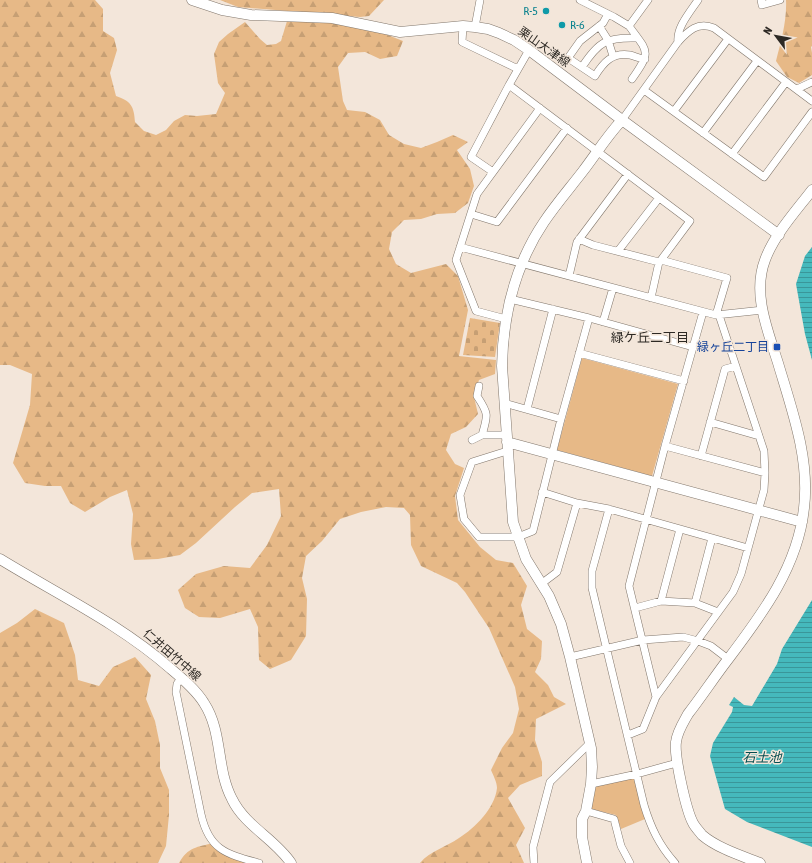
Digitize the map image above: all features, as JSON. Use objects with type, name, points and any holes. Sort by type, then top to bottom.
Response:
[{"type":"street","name":"栗山大津線","points":[[192,0],[222,10],[251,15],[332,18],[400,32],[463,26],[488,29],[499,33],[514,40],[529,50],[779,235]]},
{"type":"street","points":[[475,27],[480,0]]},
{"type":"street","points":[[580,0],[629,26],[645,49],[645,59],[632,79]]},
{"type":"street","points":[[629,26],[648,0]]},
{"type":"street","points":[[678,42],[679,31],[698,0]]},
{"type":"street","points":[[761,0],[762,5],[780,0]]},
{"type":"street","points":[[608,14],[603,23],[580,41],[568,58],[594,76],[613,56],[627,55],[645,59]]},
{"type":"street","points":[[587,863],[582,836],[582,820],[586,811],[591,784],[592,767],[590,743],[566,638],[556,610],[526,559],[513,522],[502,366],[506,320],[515,282],[532,242],[544,222],[622,120],[678,42],[693,28],[702,25],[714,28],[812,101]]},
{"type":"street","points":[[463,26],[462,42],[518,69]]},
{"type":"street","points":[[599,26],[608,40],[613,56]]},
{"type":"street","points":[[582,67],[596,49],[608,40],[622,37],[637,38]]},
{"type":"street","points":[[674,111],[728,39]]},
{"type":"street","points":[[493,172],[471,157],[529,50]]},
{"type":"street","points":[[703,133],[757,61]]},
{"type":"street","points":[[732,154],[786,82]]},
{"type":"street","points":[[797,90],[812,82]]},
{"type":"street","points":[[509,85],[690,221],[660,261],[651,298]]},
{"type":"street","points":[[644,90],[764,176],[812,112]]},
{"type":"street","points":[[506,320],[476,311],[456,260],[477,194],[540,108]]},
{"type":"street","points":[[471,214],[497,222],[567,128]]},
{"type":"street","points":[[569,276],[576,245],[579,239],[628,174]]},
{"type":"street","points":[[760,863],[711,841],[693,824],[687,808],[677,763],[676,743],[682,724],[768,604],[780,584],[794,551],[802,522],[805,492],[800,447],[796,426],[763,310],[760,292],[762,272],[768,253],[779,235],[812,190]]},
{"type":"street","points":[[618,252],[659,198]]},
{"type":"street","points":[[579,239],[592,245],[618,252],[726,278],[718,315],[764,451],[764,490],[741,574],[733,592],[656,697],[643,728],[628,736]]},
{"type":"street","points":[[460,247],[703,312],[718,315],[763,310]]},
{"type":"street","points":[[603,322],[613,288]]},
{"type":"street","points":[[510,299],[589,318],[693,347]]},
{"type":"street","points":[[527,410],[553,309]]},
{"type":"street","points":[[656,697],[629,586],[665,446],[703,312]]},
{"type":"street","points":[[507,443],[472,462],[460,495],[464,519],[479,537],[518,537],[533,531],[561,419],[589,318]]},
{"type":"street","points":[[579,353],[684,381]]},
{"type":"street","points":[[701,456],[725,369],[736,366]]},
{"type":"street","points":[[479,386],[477,396],[487,410],[487,417],[482,435]]},
{"type":"street","points":[[504,403],[561,419]]},
{"type":"street","points":[[710,422],[760,436]]},
{"type":"street","points":[[472,440],[482,435],[802,522]]},
{"type":"street","points":[[665,446],[765,473]]},
{"type":"street","points":[[542,492],[577,503],[608,509],[748,548]]},
{"type":"street","points":[[541,584],[557,572],[577,503]]},
{"type":"street","points":[[608,509],[594,559],[591,580],[644,805],[652,829],[663,850],[675,863]]},
{"type":"street","points":[[660,601],[680,529]]},
{"type":"street","points":[[696,603],[712,538]]},
{"type":"street","name":"仁井田竹中線","points":[[0,559],[123,631],[152,652],[192,688],[205,704],[216,728],[226,782],[232,799],[244,817],[286,855],[292,863]]},
{"type":"street","points":[[635,608],[660,601],[696,603],[718,612]]},
{"type":"street","points":[[570,657],[643,640],[683,637],[710,646],[728,659]]},
{"type":"street","points":[[181,678],[177,684],[176,692],[206,834],[212,842],[232,856],[259,863]]},
{"type":"street","points":[[534,863],[533,847],[550,782],[590,743]]},
{"type":"street","points":[[591,784],[677,763]]},
{"type":"street","points":[[586,811],[614,819],[621,846],[630,863]]},
{"type":"green space","points":[[0,0],[95,0],[103,9],[103,31],[114,38],[117,50],[110,73],[116,96],[125,100],[131,105],[134,112],[135,122],[144,131],[156,135],[166,130],[174,121],[185,115],[197,116],[216,114],[225,93],[218,83],[214,54],[219,42],[228,34],[245,22],[267,45],[276,44],[281,41],[287,21],[334,23],[375,30],[403,41],[397,56],[380,59],[365,52],[348,53],[338,67],[343,101],[347,110],[365,112],[380,120],[389,135],[404,144],[421,148],[453,135],[468,142],[457,150],[470,169],[474,186],[468,203],[455,213],[437,214],[421,219],[404,220],[392,232],[389,249],[396,264],[411,273],[446,264],[458,276],[468,310],[459,356],[496,360],[495,374],[479,380],[474,397],[478,414],[466,427],[451,434],[446,450],[455,464],[464,468],[455,496],[458,520],[480,547],[496,560],[513,563],[527,586],[521,605],[527,629],[542,641],[541,659],[535,672],[548,685],[554,697],[566,704],[536,719],[535,740],[542,762],[542,776],[520,785],[508,798],[525,828],[516,845],[524,863],[420,863],[428,855],[465,834],[478,823],[488,810],[497,788],[496,781],[491,770],[502,748],[513,733],[519,709],[515,687],[489,628],[465,592],[457,583],[421,566],[411,545],[410,515],[404,508],[386,507],[361,512],[340,519],[322,541],[306,556],[302,578],[307,599],[306,636],[291,660],[270,669],[259,660],[258,627],[250,609],[220,618],[199,617],[185,608],[178,590],[196,574],[224,566],[250,568],[267,545],[281,516],[279,489],[252,493],[196,543],[180,555],[158,559],[134,560],[131,544],[133,514],[127,490],[110,497],[85,512],[70,503],[61,486],[45,486],[25,483],[13,463],[30,405],[32,374],[10,365],[0,365]]},
{"type":"green space","points":[[220,0],[384,0],[369,16],[360,17],[238,7]]},
{"type":"green space","points":[[786,0],[812,0],[812,75],[799,83],[787,77],[776,61],[785,23]]},
{"type":"green space","points":[[470,318],[500,323],[495,357],[463,355]]},
{"type":"green space","points":[[582,358],[678,384],[652,476],[557,450]]},
{"type":"green space","points":[[35,609],[64,623],[75,655],[78,680],[99,686],[113,667],[135,657],[151,675],[146,699],[155,721],[160,745],[160,768],[169,790],[169,815],[166,846],[158,863],[0,863],[0,633],[17,623]]},
{"type":"green space","points":[[635,777],[645,819],[621,829],[616,815],[591,809],[596,786]]},
{"type":"green space","points":[[214,843],[252,863],[179,863],[186,854],[194,848]]},
{"type":"water","points":[[812,247],[812,360],[805,334],[796,284],[805,256]]},
{"type":"water","name":"石土池","points":[[812,600],[812,847],[747,822],[725,809],[710,756],[713,743],[732,712],[733,707],[729,705],[734,697],[744,705],[752,706],[777,664],[782,649]]},
{"type":"place","name":"R-5","points":[[546,11]]},
{"type":"place","name":"R-6","points":[[562,25]]},
{"type":"place","name":"緑ヶ丘二丁目","points":[[777,347]]},
{"type":"district","name":"緑ケ丘二丁目","points":[[650,337]]}]
